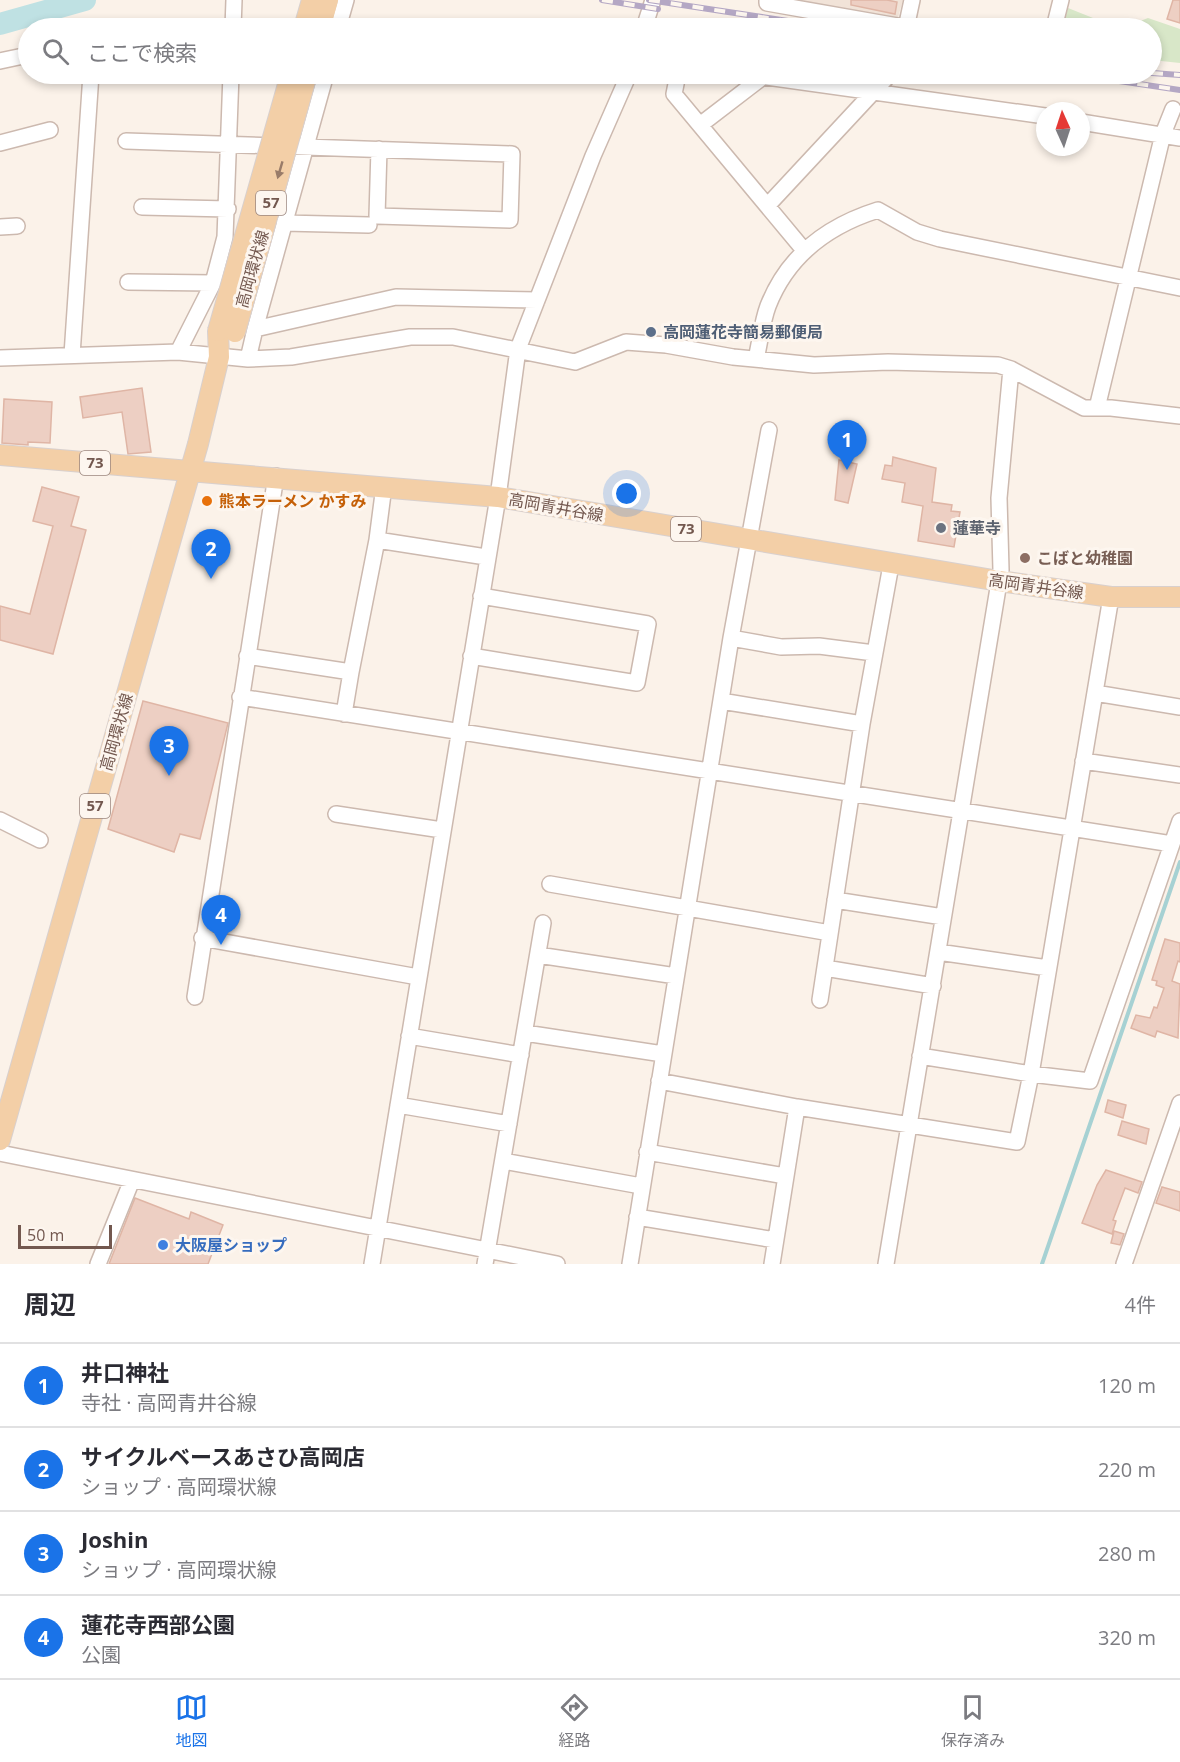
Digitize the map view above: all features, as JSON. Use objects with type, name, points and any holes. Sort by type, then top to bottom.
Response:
[{"type":"main road","points":[[307,18],[312,0]]},
{"type":"main road","points":[[323,18],[328,0]]},
{"type":"main road","name":"高岡環状線","points":[[0,1140],[190,472],[288,84]]},
{"type":"main road","name":"高岡環状線","points":[[226,331],[304,84]]},
{"type":"main road","name":"高岡青井谷線","points":[[0,455],[190,472],[276,476],[498,497],[999,581],[1111,597],[1180,597]]},
{"type":"street","points":[[233,18],[234,0]]},
{"type":"street","points":[[341,18],[346,0]]},
{"type":"street","points":[[647,18],[653,0]]},
{"type":"street","points":[[767,0],[767,3],[852,18]]},
{"type":"street","points":[[909,18],[912,0]]},
{"type":"street","points":[[1056,18],[1061,0]]},
{"type":"street","points":[[0,61],[18,57]]},
{"type":"street","points":[[72,356],[90,84]]},
{"type":"street","points":[[178,352],[213,283],[225,237],[228,209],[231,84]]},
{"type":"street","points":[[248,359],[323,84]]},
{"type":"street","points":[[372,1264],[486,557],[498,497],[518,348],[625,84]]},
{"type":"street","points":[[676,84],[674,94],[803,249]]},
{"type":"street","points":[[700,125],[754,84]]},
{"type":"street","points":[[829,84],[1036,115]]},
{"type":"street","points":[[768,205],[882,84]]},
{"type":"street","points":[[1097,408],[1163,134],[1173,109]]},
{"type":"street","points":[[1090,123],[1180,138]]},
{"type":"street","points":[[0,143],[50,130]]},
{"type":"street","points":[[126,141],[305,146],[512,154],[510,220],[377,216],[379,149]]},
{"type":"street","points":[[142,207],[228,209]]},
{"type":"street","points":[[756,359],[767,308],[780,281],[803,249],[859,216],[878,210],[917,232],[940,239],[1180,288]]},
{"type":"street","points":[[284,223],[369,225]]},
{"type":"street","points":[[0,227],[17,226]]},
{"type":"street","points":[[128,282],[213,283]]},
{"type":"street","points":[[255,329],[396,297],[537,300]]},
{"type":"street","points":[[0,358],[178,352],[248,359],[291,357],[410,337],[453,337],[518,348],[576,362],[626,342],[814,365],[888,362],[933,365],[975,363],[1011,369],[1084,408],[1180,416]]},
{"type":"street","points":[[886,1264],[999,581],[999,498],[1011,369]]},
{"type":"street","points":[[630,1264],[747,540],[769,430]]},
{"type":"street","points":[[195,998],[202,938],[276,476]]},
{"type":"street","points":[[344,714],[377,540],[384,486]]},
{"type":"street","points":[[377,540],[486,557]]},
{"type":"street","points":[[820,1000],[862,724],[891,564]]},
{"type":"street","points":[[471,656],[637,683],[648,624],[481,596]]},
{"type":"street","points":[[659,1081],[797,1107],[1017,1142],[1031,1074],[1070,829],[1111,597]]},
{"type":"street","points":[[731,638],[781,647],[819,646],[874,653]]},
{"type":"street","points":[[247,656],[351,672]]},
{"type":"street","points":[[1095,693],[1180,707]]},
{"type":"street","points":[[240,697],[1172,844]]},
{"type":"street","points":[[721,701],[862,724]]},
{"type":"street","points":[[1083,761],[1180,775]]},
{"type":"street","points":[[336,813],[442,830]]},
{"type":"street","points":[[0,820],[40,840]]},
{"type":"street","points":[[920,1056],[1090,1081],[1180,821]]},
{"type":"street","points":[[550,884],[830,933]]},
{"type":"street","points":[[835,900],[943,917]]},
{"type":"street","points":[[486,1257],[543,922]]},
{"type":"street","points":[[202,938],[418,977]]},
{"type":"street","points":[[938,952],[1048,968]]},
{"type":"street","points":[[538,955],[676,976]]},
{"type":"street","points":[[825,968],[933,986]]},
{"type":"street","points":[[525,1033],[663,1054]]},
{"type":"street","points":[[409,1036],[521,1054]]},
{"type":"street","points":[[1124,1264],[1180,1103]]},
{"type":"street","points":[[398,1105],[509,1124]]},
{"type":"street","points":[[772,1264],[797,1107]]},
{"type":"street","points":[[647,1152],[785,1176]]},
{"type":"street","points":[[0,1154],[378,1229],[486,1257],[557,1264]]},
{"type":"street","points":[[502,1161],[641,1186]]},
{"type":"street","points":[[98,1264],[132,1180]]},
{"type":"street","points":[[637,1217],[775,1240]]},
{"type":"shaded area","points":[[774,0],[903,0],[898,18],[866,18]]},
{"type":"green space","points":[[1068,8],[1093,18],[1066,18]]},
{"type":"green space","points":[[1162,23],[1180,29],[1180,63],[1162,61]]},
{"type":"building","points":[[851,0],[897,2],[895,14],[851,5]]},
{"type":"building","points":[[1173,0],[1180,0],[1180,23],[1167,19]]},
{"type":"building","points":[[142,388],[151,452],[128,454],[122,412],[83,418],[80,397]]},
{"type":"building","points":[[4,399],[52,402],[50,443],[28,442],[28,445],[2,443]]},
{"type":"building","points":[[893,457],[936,468],[932,502],[952,505],[951,511],[960,512],[954,547],[918,541],[923,506],[902,502],[905,483],[882,479],[885,465],[892,466]]},
{"type":"building","points":[[839,460],[857,464],[848,503],[835,500]]},
{"type":"building","points":[[42,487],[79,497],[71,526],[86,530],[53,654],[0,640],[0,606],[30,614],[53,526],[33,521]]},
{"type":"building","points":[[143,701],[228,723],[200,839],[180,834],[174,852],[108,829]]},
{"type":"building","points":[[1165,939],[1180,943],[1180,962],[1178,961],[1172,981],[1180,984],[1178,1038],[1157,1031],[1155,1037],[1131,1028],[1136,1015],[1150,1018],[1154,1007],[1157,1008],[1164,988],[1156,985],[1157,981],[1152,980]]},
{"type":"building","points":[[1108,1100],[1126,1105],[1123,1118],[1105,1112]]},
{"type":"building","points":[[1122,1121],[1149,1129],[1146,1144],[1118,1135]]},
{"type":"building","points":[[1106,1170],[1142,1182],[1138,1193],[1125,1188],[1113,1220],[1116,1221],[1112,1234],[1082,1223],[1097,1185]]},
{"type":"building","points":[[1162,1187],[1180,1192],[1180,1211],[1156,1203]]},
{"type":"building","name":"大阪屋ショップ","points":[[135,1198],[189,1219],[191,1212],[223,1225],[208,1264],[109,1264]]},
{"type":"building","points":[[1114,1231],[1124,1234],[1120,1245],[1111,1243]]},
{"type":"waterway","points":[[21,18],[85,0]]},
{"type":"waterway","points":[[0,24],[18,19]]},
{"type":"waterway","points":[[1042,1264],[1180,862]]},
{"type":"railway","points":[[602,0],[658,9]]},
{"type":"railway","points":[[649,0],[768,18]]},
{"type":"railway","points":[[1162,74],[1180,75]]},
{"type":"railway","points":[[1140,84],[1180,90]]},
{"type":"place","name":"高岡蓮花寺簡易郵便局","points":[[651,332]]},
{"type":"place","name":"井口神社","points":[[847,470]]},
{"type":"place","name":"熊本ラーメン かすみ","points":[[207,501]]},
{"type":"place","name":"蓮華寺","points":[[941,528]]},
{"type":"place","name":"こばと幼稚園","points":[[1025,558]]},
{"type":"place","name":"サイクルベースあさひ高岡店","points":[[211,579]]},
{"type":"place","name":"Joshin","points":[[169,776]]},
{"type":"place","name":"蓮花寺西部公園","points":[[221,945]]},
{"type":"place","name":"大阪屋ショップ","points":[[163,1245]]}]
